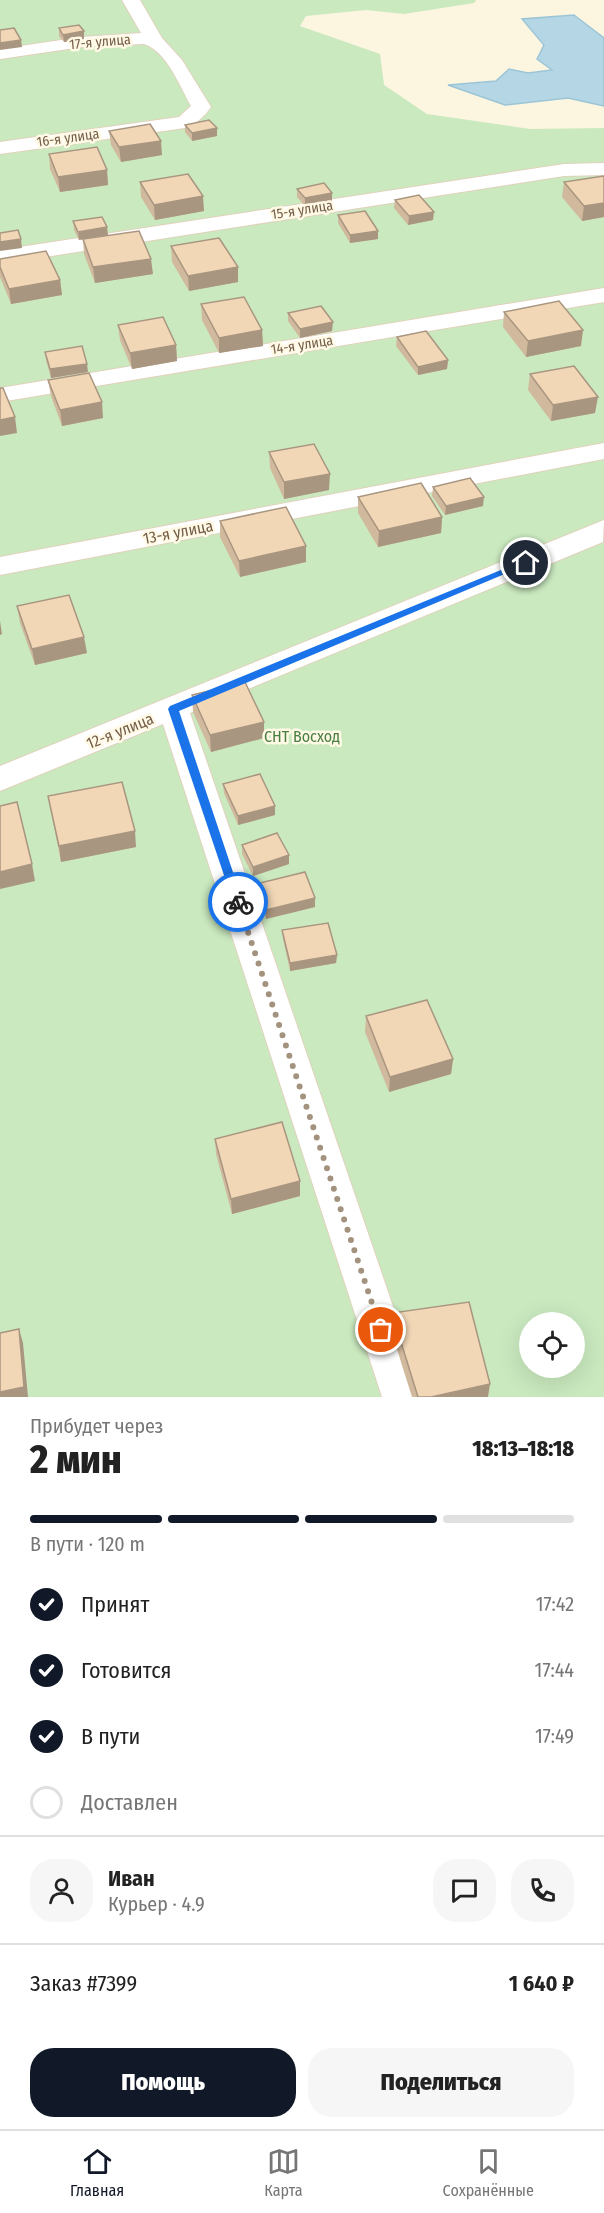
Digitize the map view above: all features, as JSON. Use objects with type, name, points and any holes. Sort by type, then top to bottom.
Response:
[{"type":"street","points":[[131,0],[154,40]]},
{"type":"street","name":"17-я улица","points":[[0,54],[116,39],[154,40],[166,51],[201,107]]},
{"type":"street","name":"16-я улица","points":[[0,148],[185,122],[201,107]]},
{"type":"street","name":"15-я улица","points":[[0,257],[564,170],[604,169]]},
{"type":"street","name":"14-я улица","points":[[0,395],[604,295]]},
{"type":"street","name":"13-я улица","points":[[0,566],[604,451]]},
{"type":"street","name":"12-я улица","points":[[0,779],[592,536],[604,529]]},
{"type":"street","points":[[173,709],[403,1397]]},
{"type":"green space","name":"СНТ Восход","points":[[0,0],[476,0],[474,3],[404,14],[366,10],[306,16],[300,26],[380,54],[384,85],[427,114],[530,129],[604,128],[604,1397],[0,1397]]},
{"type":"water","points":[[574,15],[604,38],[604,106],[568,98],[505,105],[448,85],[496,81],[509,69],[528,73],[552,70],[537,59],[544,45],[522,19]]},
{"type":"building","points":[[79,25],[84,31],[63,35],[59,28]]},
{"type":"building","points":[[14,28],[21,40],[0,43],[0,30]]},
{"type":"building","points":[[209,120],[217,128],[192,133],[185,125]]},
{"type":"building","points":[[150,124],[161,141],[119,147],[109,131]]},
{"type":"building","points":[[97,147],[107,170],[58,177],[49,154]]},
{"type":"building","points":[[188,174],[203,196],[154,205],[140,182]]},
{"type":"building","points":[[604,176],[604,203],[584,206],[564,182]]},
{"type":"building","points":[[324,183],[332,193],[305,198],[297,189]]},
{"type":"building","points":[[419,195],[434,212],[409,216],[395,200]]},
{"type":"building","points":[[365,211],[378,231],[350,235],[338,215]]},
{"type":"building","points":[[102,217],[107,227],[78,232],[73,221]]},
{"type":"building","points":[[18,230],[21,239],[0,242],[0,233]]},
{"type":"building","points":[[139,231],[151,259],[93,267],[83,239]]},
{"type":"building","points":[[219,238],[238,267],[188,276],[171,246]]},
{"type":"building","points":[[46,251],[60,280],[9,289],[0,267],[0,259]]},
{"type":"building","points":[[244,297],[262,330],[219,338],[201,304]]},
{"type":"building","points":[[559,301],[583,330],[528,341],[504,312]]},
{"type":"building","points":[[321,306],[333,322],[300,329],[288,313]]},
{"type":"building","points":[[163,317],[176,345],[130,353],[118,325]]},
{"type":"building","points":[[426,331],[448,360],[418,367],[397,337]]},
{"type":"building","points":[[82,346],[87,364],[50,369],[45,352]]},
{"type":"building","points":[[574,366],[598,397],[553,405],[530,374]]},
{"type":"building","points":[[89,373],[102,402],[60,410],[48,380]]},
{"type":"building","points":[[0,388],[3,388],[15,417],[0,420]]},
{"type":"building","points":[[314,444],[330,474],[284,482],[269,452]]},
{"type":"building","points":[[470,478],[484,497],[446,506],[433,487]]},
{"type":"building","points":[[421,483],[442,517],[379,531],[358,497]]},
{"type":"building","points":[[286,507],[306,546],[239,561],[220,521]]},
{"type":"building","points":[[69,595],[84,637],[32,649],[17,606]]},
{"type":"building","points":[[245,682],[264,722],[210,735],[192,695]]},
{"type":"building","points":[[260,774],[275,806],[238,816],[223,784]]},
{"type":"building","points":[[122,782],[135,831],[59,846],[48,796]]},
{"type":"building","points":[[17,802],[32,864],[0,872],[0,806]]},
{"type":"building","points":[[277,833],[289,855],[253,867],[242,845]]},
{"type":"building","points":[[305,872],[315,898],[266,910],[256,884]]},
{"type":"building","points":[[328,923],[337,955],[290,963],[282,930]]},
{"type":"building","points":[[427,1000],[453,1059],[390,1077],[366,1016]]},
{"type":"building","points":[[282,1122],[300,1181],[231,1199],[215,1139]]},
{"type":"building","points":[[469,1302],[490,1384],[431,1397],[418,1397],[392,1313]]},
{"type":"building","points":[[19,1329],[24,1387],[0,1392],[0,1333]]},
{"type":"way so far","points":[[238,902],[381,1330]]},
{"type":"route","points":[[238,902],[173,709],[526,563]]}]
